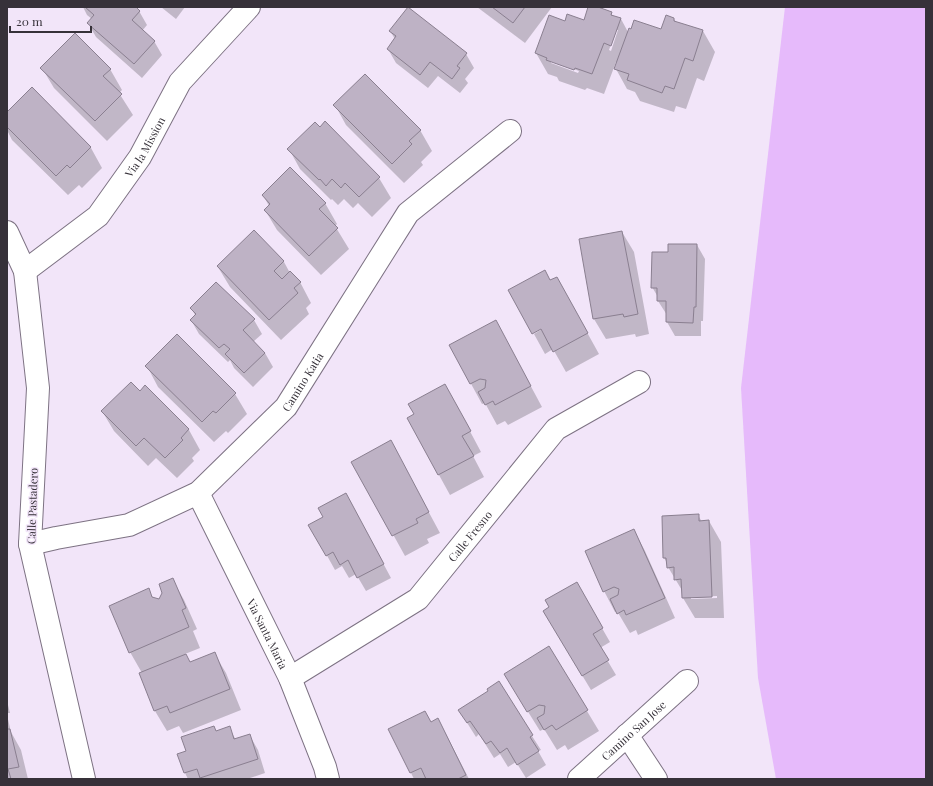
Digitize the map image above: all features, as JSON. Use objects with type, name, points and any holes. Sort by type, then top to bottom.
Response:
[{"type":"street","name":"Via la Mission","points":[[25,271],[98,216],[140,157],[180,82],[249,7]]},
{"type":"street","name":"Camino Katia","points":[[30,544],[129,525],[198,493],[286,407],[408,212],[510,131]]},
{"type":"street","name":"Calle Pastadero","points":[[7,232],[25,271],[38,388],[30,544],[84,779]]},
{"type":"street","name":"Calle Fresno","points":[[290,678],[418,599],[556,429],[639,382]]},
{"type":"street","name":"Via Santa Maria","points":[[198,493],[290,678],[325,767],[328,779]]},
{"type":"street","name":"Camino San Jose","points":[[579,779],[687,681]]},
{"type":"street","points":[[627,735],[656,779]]},
{"type":"shaded area","points":[[785,7],[926,7],[926,779],[776,779],[758,678],[741,388]]},
{"type":"building","points":[[85,7],[136,7],[140,11],[132,20],[155,41],[134,64],[87,23],[94,15]]},
{"type":"building","points":[[408,7],[467,53],[457,66],[460,68],[452,79],[430,62],[420,75],[387,49],[396,36],[389,31]]},
{"type":"building","points":[[492,7],[525,7],[513,23]]},
{"type":"building","points":[[588,7],[598,7],[612,12],[611,15],[621,18],[611,46],[604,43],[592,74],[575,68],[574,70],[546,60],[547,58],[535,53],[549,15],[565,21],[567,14],[584,20]]},
{"type":"building","points":[[666,15],[674,18],[674,21],[703,30],[693,61],[685,58],[674,89],[665,86],[662,93],[627,80],[629,74],[614,69],[629,28],[631,29],[634,20],[661,29]]},
{"type":"building","points":[[75,33],[111,69],[103,76],[122,94],[95,121],[40,68]]},
{"type":"building","points":[[365,74],[421,130],[409,141],[412,144],[392,164],[333,105]]},
{"type":"building","points":[[32,87],[91,147],[70,168],[67,165],[56,176],[7,127],[7,112]]},
{"type":"building","points":[[325,121],[380,177],[359,197],[345,183],[341,188],[332,179],[326,186],[287,149],[315,122],[320,127]]},
{"type":"building","points":[[290,167],[326,203],[319,209],[338,228],[309,256],[264,210],[270,204],[262,195]]},
{"type":"building","points":[[254,230],[284,261],[274,271],[282,279],[290,271],[301,282],[294,288],[298,293],[269,320],[217,266]]},
{"type":"building","points":[[622,231],[638,314],[624,317],[623,314],[593,319],[579,239]]},
{"type":"building","points":[[668,244],[697,244],[696,307],[694,307],[693,323],[666,322],[666,301],[657,301],[657,288],[651,288],[652,252],[668,252]]},
{"type":"building","points":[[545,270],[550,280],[557,277],[588,333],[553,352],[541,329],[532,334],[508,290]]},
{"type":"building","points":[[216,282],[255,319],[243,330],[265,353],[244,373],[225,354],[230,349],[224,344],[219,348],[190,320],[196,314],[190,308]]},
{"type":"building","points":[[496,320],[531,386],[495,405],[493,401],[485,405],[478,392],[485,388],[486,380],[480,379],[470,384],[449,345]]},
{"type":"building","points":[[177,334],[236,393],[216,413],[213,411],[202,422],[145,366]]},
{"type":"building","points":[[131,382],[140,391],[145,385],[189,429],[181,438],[183,440],[165,458],[144,438],[136,446],[101,411]]},
{"type":"building","points":[[445,384],[471,431],[462,436],[474,456],[438,475],[407,418],[414,414],[408,404]]},
{"type":"building","points":[[391,440],[429,512],[416,519],[418,523],[392,536],[351,462]]},
{"type":"building","points":[[346,493],[384,564],[357,578],[348,560],[340,565],[333,552],[326,556],[308,525],[323,517],[318,508]]},
{"type":"building","points":[[699,514],[699,521],[709,520],[712,597],[682,598],[681,579],[674,580],[674,567],[667,568],[666,558],[663,558],[662,516]]},
{"type":"building","points":[[634,529],[665,598],[626,615],[624,610],[617,614],[610,599],[618,595],[619,589],[614,587],[603,592],[585,551]]},
{"type":"building","points":[[173,578],[186,608],[182,610],[189,627],[129,653],[109,606],[149,588],[152,597],[159,599],[162,593],[159,584]]},
{"type":"building","points":[[577,582],[603,628],[593,634],[609,660],[582,676],[543,611],[549,607],[545,600]]},
{"type":"building","points":[[549,646],[588,710],[556,730],[552,725],[544,730],[537,718],[544,714],[545,706],[539,705],[527,712],[504,674]]},
{"type":"building","points":[[215,652],[230,689],[170,713],[167,706],[154,711],[139,673],[186,654],[190,662]]},
{"type":"building","points":[[499,681],[533,735],[530,737],[539,751],[517,765],[507,748],[500,753],[491,741],[486,744],[470,721],[467,723],[458,710],[488,691],[487,689]]},
{"type":"building","points":[[425,711],[431,722],[438,718],[466,775],[458,779],[426,779],[421,768],[410,773],[388,729]]},
{"type":"building","points":[[214,726],[216,731],[230,726],[234,739],[250,734],[258,759],[200,778],[197,769],[184,773],[177,754],[186,751],[181,737]]},
{"type":"building","points":[[7,729],[10,729],[19,767],[8,769],[11,779],[7,779]]}]
